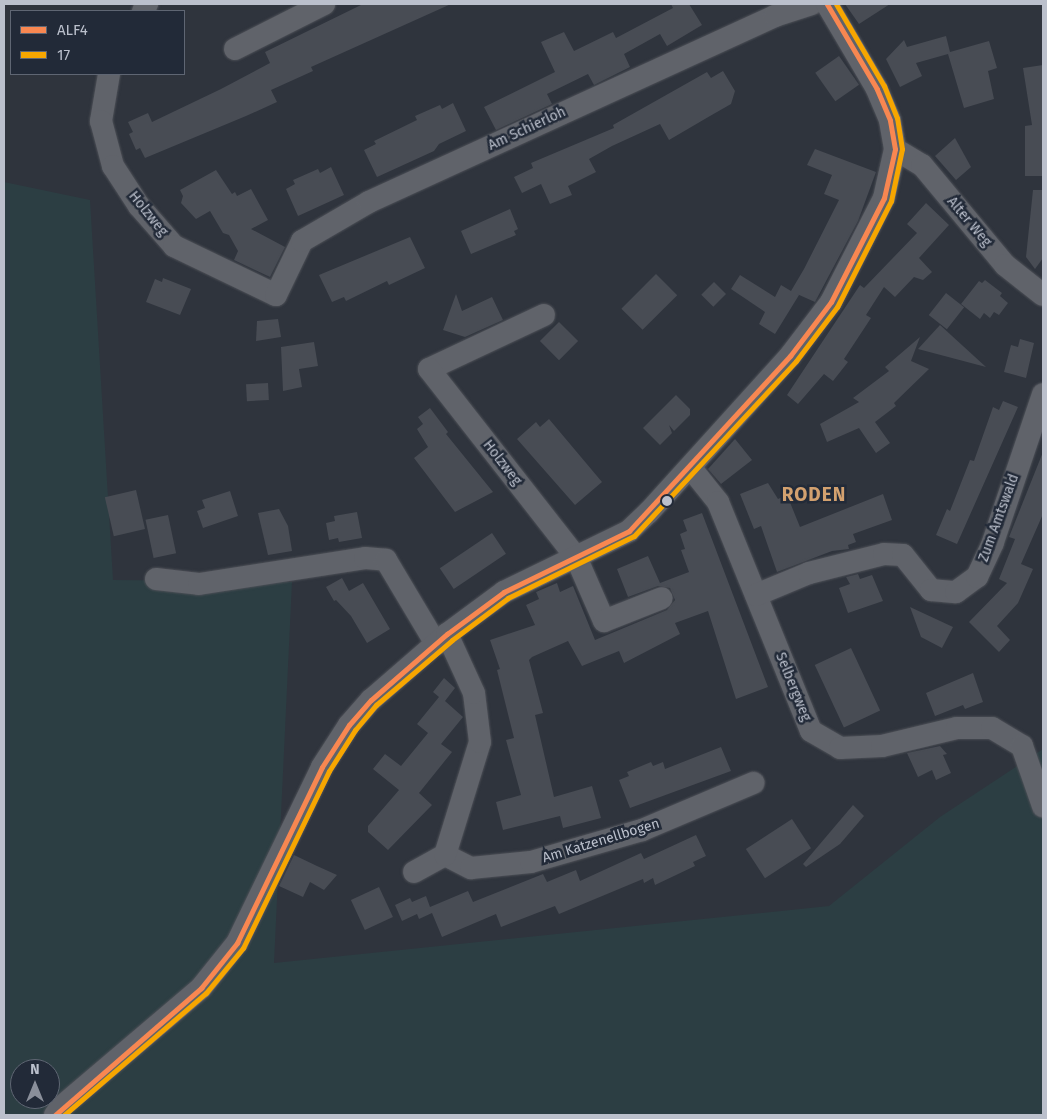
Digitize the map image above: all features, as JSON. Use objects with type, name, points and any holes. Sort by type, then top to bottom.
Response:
[{"type":"street","points":[[236,49],[324,4]]},
{"type":"street","name":"Am Schierloh","points":[[276,294],[302,240],[369,202],[775,16],[811,4]]},
{"type":"street","points":[[55,1115],[60,1108],[201,988],[237,944],[296,815],[334,746],[371,700],[441,639],[504,592],[629,531],[690,468],[790,356],[832,302],[884,198],[895,149],[890,120],[877,89],[827,4]]},
{"type":"street","name":"Holzweg","points":[[110,75],[101,121],[113,166],[139,206],[174,246],[276,294]]},
{"type":"street","name":"Alter Weg","points":[[895,149],[922,165],[1005,265],[1043,295]]},
{"type":"street","name":"Holzweg","points":[[544,315],[429,369],[576,557],[604,621],[662,598]]},
{"type":"street","name":"Zum Amtswald","points":[[756,595],[809,573],[884,554],[903,555],[931,590],[956,592],[977,577],[993,542],[1043,394]]},
{"type":"street","name":"Selbergweg","points":[[690,468],[718,502],[811,730],[840,748],[882,746],[957,728],[992,728],[1022,746],[1043,806]]},
{"type":"street","points":[[156,578],[199,584],[365,558],[386,560],[441,639],[474,693],[480,742],[445,855],[414,872]]},
{"type":"street","name":"Am Katzenellbogen","points":[[445,855],[471,868],[532,862],[642,830],[753,783]]},
{"type":"shaded area","points":[[4,182],[90,200],[113,580],[292,582],[274,963],[829,906],[940,817],[1043,749],[1043,1115],[4,1115]]},
{"type":"building","points":[[363,4],[451,4],[311,67],[313,71],[271,90],[277,102],[145,158],[140,148],[136,150],[129,134],[133,132],[128,122],[148,113],[152,122],[221,89],[270,63],[265,52]]},
{"type":"building","points":[[671,4],[689,4],[702,25],[667,46],[660,34],[624,54],[630,67],[594,85],[588,74],[547,94],[552,104],[496,130],[484,107],[555,72],[541,42],[564,32],[574,51],[613,32],[616,38],[673,8]]},
{"type":"building","points":[[845,4],[890,4],[859,24]]},
{"type":"building","points":[[946,36],[950,52],[989,41],[997,68],[988,71],[994,99],[964,108],[948,54],[916,63],[922,76],[900,87],[886,59],[904,40],[907,47]]},
{"type":"building","points":[[839,56],[859,85],[835,101],[815,73]]},
{"type":"building","points":[[1043,65],[1043,176],[1025,176],[1025,126],[1032,125],[1023,68]]},
{"type":"building","points":[[723,71],[735,91],[731,104],[669,140],[660,124],[589,159],[596,172],[568,186],[572,195],[550,204],[541,184],[522,193],[514,177],[533,168],[531,163],[614,128],[613,125],[707,72],[711,78]]},
{"type":"building","points":[[453,103],[466,131],[439,144],[434,151],[377,177],[364,150],[376,144],[374,141],[417,120],[415,116],[440,105],[442,109]]},
{"type":"building","points":[[955,138],[971,167],[956,180],[935,156]]},
{"type":"building","points":[[815,149],[876,172],[858,221],[815,302],[797,294],[799,295],[775,334],[759,324],[765,312],[731,289],[740,275],[775,297],[781,285],[791,291],[839,200],[824,194],[832,175],[807,165]]},
{"type":"building","points":[[331,167],[344,195],[298,216],[286,189],[295,184],[293,180],[318,169],[320,173]]},
{"type":"building","points":[[216,170],[232,194],[235,192],[237,196],[251,189],[268,220],[251,229],[285,247],[270,277],[234,260],[238,251],[229,235],[223,233],[210,211],[196,219],[181,203],[183,196],[180,190]]},
{"type":"building","points":[[1033,190],[1043,190],[1043,258],[1035,269],[1026,257]]},
{"type":"building","points":[[926,203],[949,225],[919,258],[932,272],[923,280],[914,277],[895,297],[884,287],[866,315],[871,318],[844,359],[848,362],[833,381],[824,374],[798,404],[787,395],[860,285],[864,288],[917,233],[907,224]]},
{"type":"building","points":[[510,209],[518,229],[514,231],[516,235],[471,254],[461,231]]},
{"type":"building","points":[[410,237],[425,268],[389,285],[387,281],[346,301],[344,297],[332,302],[319,275]]},
{"type":"building","points":[[656,274],[677,295],[643,330],[621,309]]},
{"type":"building","points":[[163,278],[191,289],[180,315],[146,302],[155,279],[162,282]]},
{"type":"building","points":[[985,280],[1002,293],[1000,296],[1008,303],[999,315],[994,312],[990,318],[984,313],[980,319],[961,304],[979,281],[982,283]]},
{"type":"building","points":[[714,282],[726,294],[713,307],[701,295]]},
{"type":"building","points":[[946,293],[964,307],[947,329],[929,315]]},
{"type":"building","points":[[456,294],[462,311],[492,297],[503,320],[465,337],[443,330]]},
{"type":"building","points":[[278,319],[281,337],[256,341],[257,321]]},
{"type":"building","points":[[559,322],[578,341],[559,360],[540,341]]},
{"type":"building","points":[[940,325],[986,367],[918,349]]},
{"type":"building","points":[[920,337],[911,361],[929,369],[894,403],[896,406],[875,422],[890,443],[876,453],[859,428],[827,442],[820,424],[859,402],[853,398],[889,371],[885,367]]},
{"type":"building","points":[[1020,339],[1034,343],[1026,378],[1004,372],[1011,345],[1018,347]]},
{"type":"building","points":[[314,342],[318,366],[299,369],[302,387],[283,391],[281,347]]},
{"type":"building","points":[[268,383],[269,400],[247,401],[246,384]]},
{"type":"building","points":[[676,395],[690,409],[690,415],[674,431],[669,425],[672,433],[660,445],[643,428]]},
{"type":"building","points":[[1003,401],[1018,407],[957,544],[936,535],[947,509],[950,511],[970,460],[974,461],[993,407],[999,410]]},
{"type":"building","points":[[430,408],[448,432],[446,434],[493,492],[455,512],[414,458],[428,447],[417,429],[423,424],[418,417]]},
{"type":"building","points":[[549,419],[602,482],[575,505],[517,439],[536,422],[540,427]]},
{"type":"building","points":[[735,439],[752,460],[721,484],[708,469]]},
{"type":"building","points":[[1043,452],[1043,514],[1021,564],[1033,569],[1018,603],[997,626],[1010,640],[999,652],[969,622],[1007,583],[999,579],[1015,539],[1009,537]]},
{"type":"building","points":[[768,483],[778,499],[787,495],[800,527],[883,494],[892,520],[853,534],[856,542],[848,545],[849,549],[832,551],[777,572],[761,526],[754,529],[740,494]]},
{"type":"building","points":[[136,490],[145,529],[114,536],[105,497]]},
{"type":"building","points":[[230,491],[238,516],[203,528],[197,511],[205,508],[202,500]]},
{"type":"building","points":[[279,509],[288,526],[292,551],[268,555],[258,513]]},
{"type":"building","points":[[357,512],[362,538],[339,542],[338,538],[329,540],[326,523],[335,521],[334,516]]},
{"type":"building","points":[[702,513],[768,687],[736,699],[708,611],[675,623],[680,634],[624,663],[619,651],[582,666],[568,641],[532,657],[529,660],[543,713],[535,715],[554,797],[592,786],[601,818],[563,828],[560,816],[503,830],[496,802],[521,795],[506,740],[514,738],[497,670],[500,669],[490,640],[535,625],[526,605],[539,599],[536,592],[557,583],[560,592],[573,586],[595,640],[667,610],[675,600],[670,588],[658,586],[628,597],[617,569],[648,556],[660,583],[689,572],[681,550],[685,549],[680,534],[687,531],[683,520]]},
{"type":"building","points":[[168,515],[176,553],[154,558],[146,520]]},
{"type":"building","points":[[492,533],[506,554],[454,589],[440,568]]},
{"type":"building","points":[[858,574],[860,579],[872,575],[883,601],[848,613],[839,588],[850,584],[846,577]]},
{"type":"building","points":[[342,578],[349,591],[363,583],[390,629],[367,643],[351,616],[336,600],[334,601],[326,587]]},
{"type":"building","points":[[910,607],[953,627],[942,648],[921,637]]},
{"type":"building","points":[[851,648],[880,711],[844,727],[815,665]]},
{"type":"building","points":[[973,673],[983,702],[965,709],[963,705],[935,716],[926,693]]},
{"type":"building","points":[[444,678],[455,688],[445,701],[463,717],[441,744],[452,752],[419,793],[432,805],[388,850],[368,832],[368,826],[399,790],[373,769],[385,754],[401,766],[428,733],[417,724],[439,697],[433,692]]},
{"type":"building","points":[[940,746],[947,754],[943,755],[951,773],[936,780],[932,770],[918,777],[907,753]]},
{"type":"building","points":[[721,747],[731,771],[630,808],[619,780],[629,776],[627,772],[651,762],[653,766],[663,762],[665,769]]},
{"type":"building","points":[[853,805],[864,816],[840,844],[806,867],[803,864]]},
{"type":"building","points":[[792,819],[811,848],[765,878],[746,849]]},
{"type":"building","points":[[696,835],[706,856],[693,862],[695,866],[655,885],[653,878],[644,883],[643,879],[559,914],[555,906],[501,927],[496,914],[442,937],[432,913],[419,919],[417,914],[402,921],[395,905],[410,898],[412,902],[426,896],[430,907],[468,891],[473,902],[543,874],[547,882],[576,870],[580,881],[641,853],[644,859]]},
{"type":"building","points":[[294,855],[337,875],[324,890],[310,882],[303,897],[279,886]]},
{"type":"building","points":[[379,887],[393,917],[365,930],[351,900]]},
{"type":"transit line","name":"ALF4","points":[[55,1115],[201,988],[237,943],[322,767],[349,725],[371,700],[447,634],[504,592],[629,531],[790,356],[831,302],[884,198],[895,149],[890,120],[877,89],[827,4]]},
{"type":"transit line","name":"17","points":[[64,1115],[206,993],[243,948],[329,771],[355,730],[376,705],[452,640],[508,598],[634,536],[796,361],[837,307],[891,201],[902,149],[897,118],[884,86],[836,4]]},
{"type":"district","name":"RODEN","points":[[814,495]]}]
